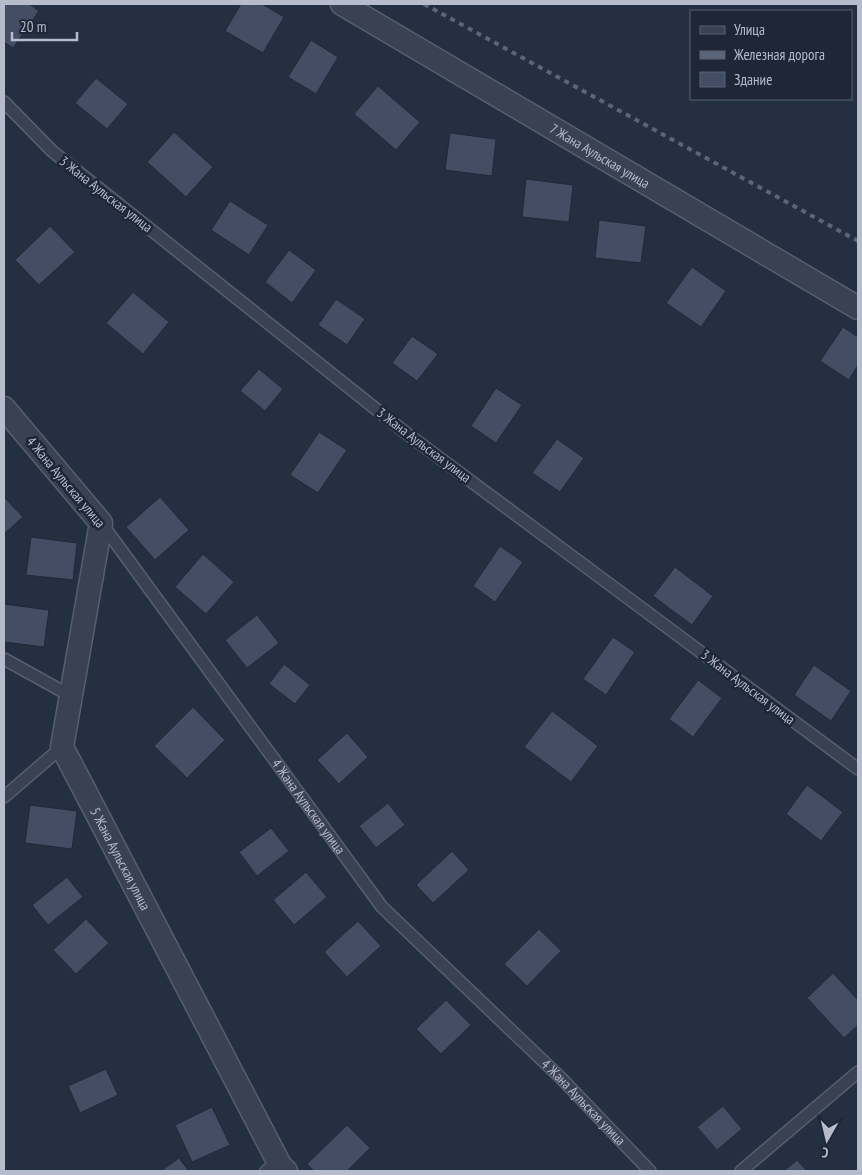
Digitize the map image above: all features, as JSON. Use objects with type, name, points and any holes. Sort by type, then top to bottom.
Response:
[{"type":"street","name":"7 Жана Аульская улица","points":[[342,4],[858,308]]},
{"type":"street","name":"4 Жана Аульская улица","points":[[4,408],[101,523]]},
{"type":"street","points":[[62,747],[101,523]]},
{"type":"street","name":"5 Жана Аульская улица","points":[[62,747],[277,1168]]},
{"type":"lane","name":"3 Жана Аульская улица","points":[[4,102],[52,151],[406,433],[858,769]]},
{"type":"lane","name":"4 Жана Аульская улица","points":[[101,523],[382,907],[561,1078],[650,1171]]},
{"type":"lane","points":[[4,659],[71,696]]},
{"type":"lane","points":[[4,797],[62,747]]},
{"type":"lane","points":[[741,1171],[858,1072]]},
{"type":"building","points":[[4,4],[29,4],[39,11],[13,48],[4,42]]},
{"type":"building","points":[[241,4],[262,4],[284,17],[263,53],[225,31]]},
{"type":"building","points":[[311,40],[338,57],[316,94],[288,77]]},
{"type":"building","points":[[96,78],[128,104],[107,129],[75,103]]},
{"type":"building","points":[[378,86],[420,122],[396,150],[354,114]]},
{"type":"building","points":[[174,132],[213,167],[186,197],[147,162]]},
{"type":"building","points":[[450,133],[496,139],[492,176],[445,170]]},
{"type":"building","points":[[526,179],[573,185],[569,222],[522,217]]},
{"type":"building","points":[[230,201],[268,225],[249,255],[211,230]]},
{"type":"building","points":[[599,220],[646,226],[641,263],[595,258]]},
{"type":"building","points":[[50,226],[75,252],[39,285],[15,260]]},
{"type":"building","points":[[289,250],[316,270],[292,303],[265,282]]},
{"type":"building","points":[[692,267],[726,291],[701,327],[666,303]]},
{"type":"building","points":[[133,292],[169,322],[143,354],[106,323]]},
{"type":"building","points":[[336,299],[365,319],[347,345],[318,325]]},
{"type":"building","points":[[843,327],[858,337],[858,365],[849,380],[820,361]]},
{"type":"building","points":[[412,336],[438,354],[417,381],[392,363]]},
{"type":"building","points":[[259,369],[283,389],[265,411],[240,391]]},
{"type":"building","points":[[496,388],[522,405],[496,443],[471,426]]},
{"type":"building","points":[[319,432],[347,450],[318,493],[290,475]]},
{"type":"building","points":[[557,439],[584,458],[560,492],[532,473]]},
{"type":"building","points":[[4,497],[23,517],[4,534]]},
{"type":"building","points":[[160,497],[189,530],[155,560],[126,527]]},
{"type":"building","points":[[31,537],[77,543],[73,580],[26,575]]},
{"type":"building","points":[[500,546],[523,562],[495,602],[473,586]]},
{"type":"building","points":[[203,554],[234,582],[206,614],[175,587]]},
{"type":"building","points":[[675,567],[713,596],[692,625],[653,596]]},
{"type":"building","points":[[4,604],[49,610],[44,647],[4,642]]},
{"type":"building","points":[[257,615],[279,643],[247,668],[225,640]]},
{"type":"building","points":[[613,637],[635,652],[606,695],[583,679]]},
{"type":"building","points":[[284,664],[310,685],[295,704],[269,684]]},
{"type":"building","points":[[814,665],[851,691],[831,721],[794,695]]},
{"type":"building","points":[[698,680],[722,698],[693,737],[669,719]]},
{"type":"building","points":[[193,707],[225,740],[187,778],[154,746]]},
{"type":"building","points":[[552,711],[598,746],[571,782],[524,747]]},
{"type":"building","points":[[347,733],[368,757],[339,784],[317,760]]},
{"type":"building","points":[[807,785],[843,812],[821,841],[786,814]]},
{"type":"building","points":[[388,803],[405,825],[376,848],[359,826]]},
{"type":"building","points":[[30,805],[77,811],[72,849],[25,843]]},
{"type":"building","points":[[271,828],[289,851],[257,876],[239,852]]},
{"type":"building","points":[[452,851],[469,870],[433,903],[416,885]]},
{"type":"building","points":[[306,872],[327,897],[294,925],[273,900]]},
{"type":"building","points":[[67,877],[83,897],[48,925],[32,905]]},
{"type":"building","points":[[86,919],[109,943],[76,974],[53,950]]},
{"type":"building","points":[[358,921],[381,946],[347,977],[324,952]]},
{"type":"building","points":[[539,929],[561,951],[527,986],[504,964]]},
{"type":"building","points":[[833,973],[858,1000],[858,1025],[844,1038],[807,998]]},
{"type":"building","points":[[446,1000],[471,1025],[441,1054],[416,1029]]},
{"type":"building","points":[[106,1069],[118,1095],[80,1113],[68,1086]]},
{"type":"building","points":[[723,1106],[742,1129],[717,1150],[697,1127]]},
{"type":"building","points":[[212,1107],[230,1145],[192,1162],[175,1125]]},
{"type":"building","points":[[347,1125],[370,1148],[347,1171],[314,1171],[307,1164]]},
{"type":"building","points":[[179,1158],[189,1171],[161,1171]]},
{"type":"building","points":[[797,1160],[807,1171],[784,1171]]},
{"type":"railway","points":[[424,4],[858,241]]}]
